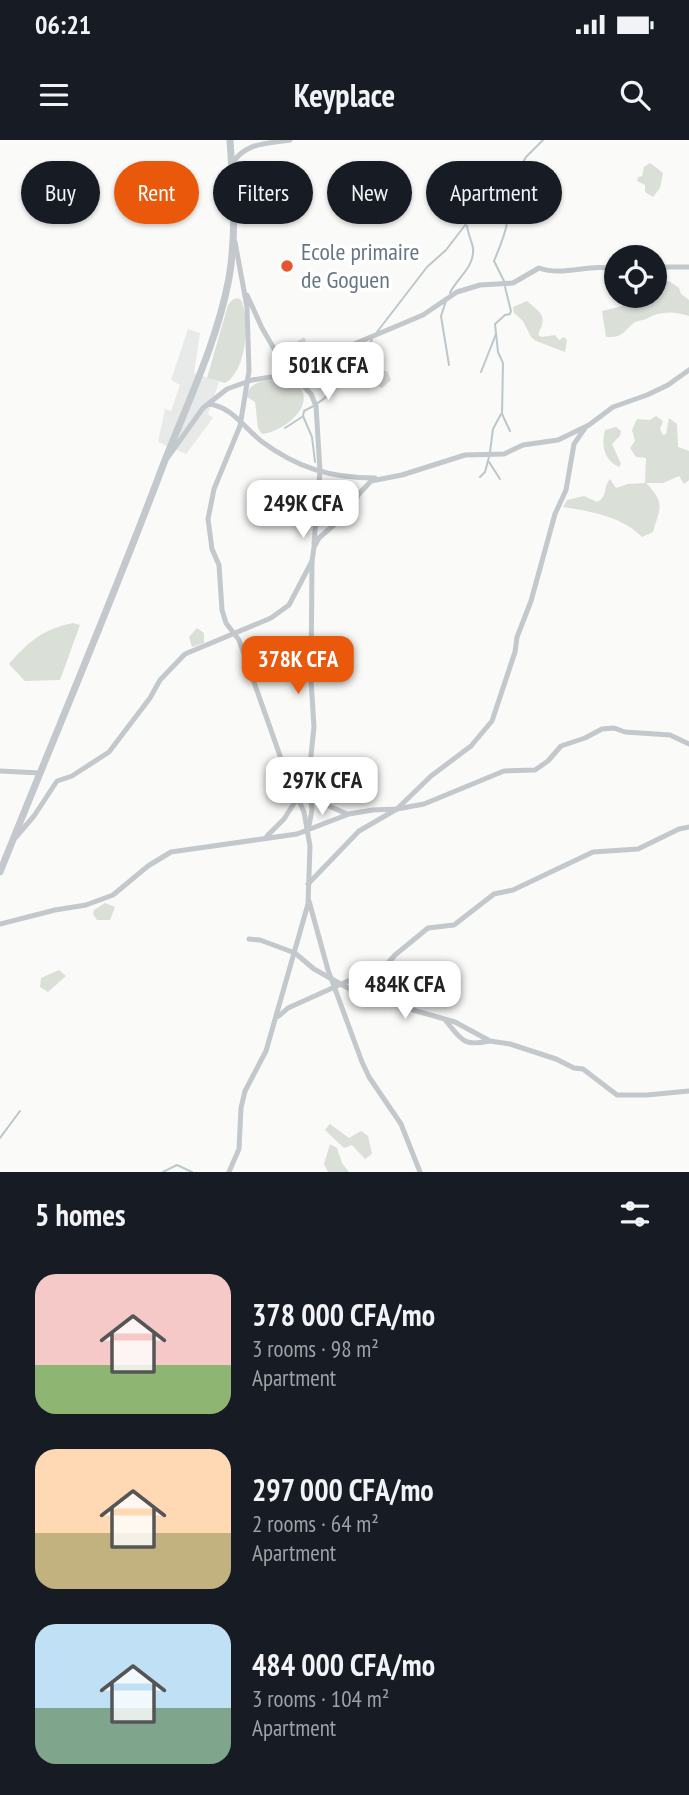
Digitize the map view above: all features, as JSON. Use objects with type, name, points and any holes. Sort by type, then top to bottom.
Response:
[{"type":"street","points":[[234,161],[248,147],[290,140]]},
{"type":"street","points":[[230,142],[232,161]]},
{"type":"street","points":[[0,872],[218,324],[229,278],[234,224]]},
{"type":"street","points":[[229,1172],[239,1149],[241,1108],[245,1091],[266,1051],[276,1020],[295,953],[309,884],[308,830],[304,812],[239,640],[226,623],[222,610],[219,565],[212,548],[208,519],[214,489],[240,422],[248,381],[250,351],[243,282],[234,236]]},
{"type":"street","points":[[164,463],[195,418],[227,389],[248,381],[295,377],[311,372],[347,347],[423,315],[457,292],[468,288],[513,283],[539,268],[555,272],[604,267]]},
{"type":"street","points":[[667,267],[689,267]]},
{"type":"street","points":[[243,282],[262,328],[285,366],[310,394],[316,406],[320,471],[313,561],[310,680],[314,727],[309,780],[312,809],[308,830]]},
{"type":"street","points":[[208,404],[219,405],[261,441],[320,471],[333,476],[378,478],[402,475],[473,454],[504,454],[523,445],[558,440],[586,427],[613,407],[647,396],[689,370]]},
{"type":"street","points":[[309,884],[359,831],[397,809],[412,792],[471,746],[492,721],[517,637],[531,601],[555,514],[566,490],[574,444],[586,427]]},
{"type":"street","points":[[314,547],[328,528],[352,509],[364,487],[378,478]]},
{"type":"street","points":[[12,842],[34,816],[57,781],[72,776],[108,751],[160,680],[179,659],[190,651],[271,618],[289,605],[313,561]]},
{"type":"street","points":[[0,924],[86,905],[113,895],[148,866],[171,852],[264,839],[308,830],[349,814],[424,804],[504,771],[535,770],[548,761],[561,746],[601,729],[614,728],[625,732],[670,735],[689,744]]},
{"type":"street","points":[[0,771],[40,773]]},
{"type":"street","points":[[264,839],[276,829],[309,780]]},
{"type":"street","points":[[310,793],[329,806],[349,814]]},
{"type":"street","points":[[276,1020],[288,1008],[388,963],[428,928],[454,925],[494,894],[513,890],[593,852],[638,849],[678,828],[689,827]]},
{"type":"street","points":[[308,898],[331,979]]},
{"type":"street","points":[[249,939],[260,940],[295,953],[337,986],[362,1062],[401,1124],[420,1172]]},
{"type":"street","points":[[337,986],[444,1018],[490,1041]]},
{"type":"street","points":[[444,1018],[456,1036],[462,1040],[472,1044],[490,1041],[510,1044],[556,1059],[574,1068],[583,1069],[617,1095],[689,1091]]},
{"type":"shaded area","points":[[650,163],[663,173],[660,188],[653,197],[645,192],[645,185],[637,181],[638,177],[642,176],[644,167]]},
{"type":"shaded area","points":[[667,281],[679,288],[681,294],[689,300],[689,316],[656,314],[635,322],[620,335],[606,337],[602,311],[614,308],[667,308]]},
{"type":"shaded area","points":[[237,298],[241,300],[246,320],[245,345],[238,368],[225,383],[207,378],[228,305]]},
{"type":"shaded area","points":[[527,301],[543,318],[538,335],[555,335],[559,340],[564,337],[567,340],[565,352],[531,337],[523,321],[514,313],[513,307]]},
{"type":"shaded area","points":[[188,329],[200,333],[194,373],[219,382],[208,414],[213,418],[186,454],[158,442],[165,409],[171,411],[180,385],[171,380]]},
{"type":"shaded area","points":[[304,337],[306,340],[300,355],[296,358],[287,356],[292,345]]},
{"type":"shaded area","points":[[335,358],[345,363],[345,373],[329,378],[318,371],[318,369]]},
{"type":"shaded area","points":[[381,370],[388,372],[391,380],[382,388],[374,384]]},
{"type":"shaded area","points":[[279,379],[282,384],[300,387],[303,403],[300,411],[287,424],[262,434],[258,428],[255,402],[247,397],[248,392],[257,383]]},
{"type":"shaded area","points":[[656,416],[663,421],[660,429],[663,435],[666,434],[669,418],[677,424],[678,447],[689,451],[689,480],[684,484],[679,476],[663,483],[646,483],[657,496],[660,506],[653,532],[642,537],[616,520],[563,507],[567,500],[584,496],[597,502],[603,497],[610,479],[616,488],[645,483],[646,458],[636,457],[630,448],[635,441],[632,430],[637,419],[650,420]]},
{"type":"shaded area","points":[[616,427],[621,431],[620,436],[612,444],[621,464],[619,467],[607,456],[603,441],[605,430]]},
{"type":"shaded area","points":[[73,623],[80,625],[60,680],[25,681],[9,664],[37,638],[53,629]]},
{"type":"shaded area","points":[[197,628],[204,633],[204,643],[192,647],[189,637]]},
{"type":"shaded area","points":[[327,774],[350,781],[356,787],[354,797],[338,804],[321,798],[321,785]]},
{"type":"shaded area","points":[[105,903],[115,907],[110,920],[97,920],[93,914],[94,910]]},
{"type":"shaded area","points":[[59,970],[66,976],[48,992],[40,987],[41,978]]},
{"type":"shaded area","points":[[330,1124],[349,1138],[361,1131],[368,1136],[372,1154],[365,1159],[352,1145],[344,1148],[325,1130]]},
{"type":"shaded area","points":[[330,1144],[337,1148],[342,1163],[349,1172],[328,1172],[324,1164]]},
{"type":"waterway","points":[[377,332],[427,267],[446,250],[479,207],[543,140]]},
{"type":"waterway","points":[[504,281],[494,261],[507,224]]},
{"type":"waterway","points":[[450,293],[473,255],[467,226]]},
{"type":"waterway","points":[[505,287],[511,311],[495,324],[498,352],[503,363],[502,414],[510,431]]},
{"type":"waterway","points":[[446,301],[441,316],[449,365]]},
{"type":"waterway","points":[[481,372],[496,334]]},
{"type":"waterway","points":[[315,462],[312,437],[303,416],[304,411],[334,389],[372,340]]},
{"type":"waterway","points":[[490,452],[493,429],[501,414]]},
{"type":"waterway","points":[[285,428],[302,417]]},
{"type":"waterway","points":[[480,477],[485,472],[489,457]]},
{"type":"waterway","points":[[489,462],[500,479]]},
{"type":"waterway","points":[[0,1138],[20,1111]]},
{"type":"waterway","points":[[163,1172],[177,1165],[192,1172]]},
{"type":"place","name":"Ecole primaire de Goguen","points":[[287,266]]}]
